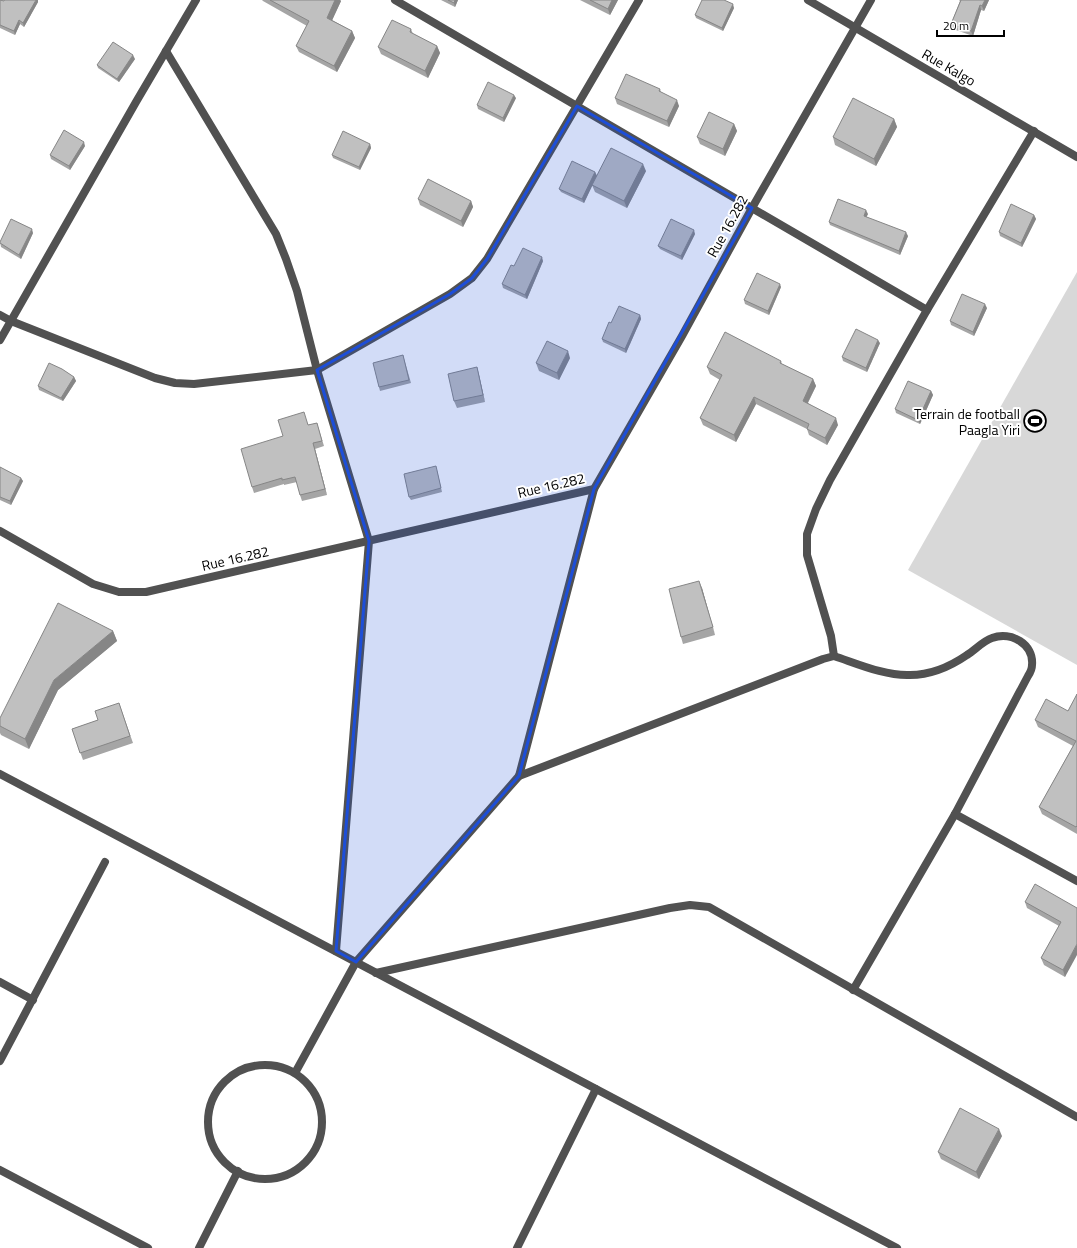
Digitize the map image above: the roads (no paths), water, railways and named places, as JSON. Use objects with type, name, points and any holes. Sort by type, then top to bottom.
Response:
[{"type":"street","points":[[0,340],[196,0]]},
{"type":"street","points":[[395,0],[927,310]]},
{"type":"street","points":[[0,315],[11,321],[155,378],[175,383],[194,384],[318,370],[450,294],[472,278],[487,259],[639,0]]},
{"type":"street","name":"Rue Kalgo","points":[[808,0],[1077,157]]},
{"type":"street","name":"Rue 16.282","points":[[0,531],[93,584],[119,592],[146,592],[594,489],[871,0]]},
{"type":"street","points":[[166,51],[276,234],[296,291],[369,541],[336,951]]},
{"type":"street","points":[[834,656],[831,636],[807,555],[807,534],[816,509],[830,480],[927,310],[1034,132]]},
{"type":"street","points":[[295,1073],[356,962],[519,776],[594,489]]},
{"type":"street","points":[[519,776],[823,659],[834,656],[893,675],[911,675],[938,670],[961,660],[991,638],[1002,636],[1014,637],[1029,648],[1032,657],[1032,666],[1028,676],[955,814],[853,990]]},
{"type":"street","points":[[0,774],[897,1248]]},
{"type":"street","points":[[955,814],[1077,881]]},
{"type":"street","points":[[0,1061],[105,862]]},
{"type":"street","points":[[376,972],[670,908],[690,906],[709,907],[1077,1117]]},
{"type":"street","points":[[0,982],[33,1000]]},
{"type":"street","points":[[265,1064],[286,1068],[295,1073],[312,1089],[321,1111],[321,1134],[316,1148],[304,1164],[284,1176],[262,1179],[243,1175],[223,1161],[214,1146],[208,1126],[212,1101],[223,1082],[240,1070],[265,1064]]},
{"type":"street","points":[[518,1248],[596,1089]]},
{"type":"street","points":[[0,1170],[148,1248]]},
{"type":"street","points":[[199,1248],[238,1171]]},
{"type":"place","name":"Terrain de football Paagla Yiri","points":[[1035,421]]}]
